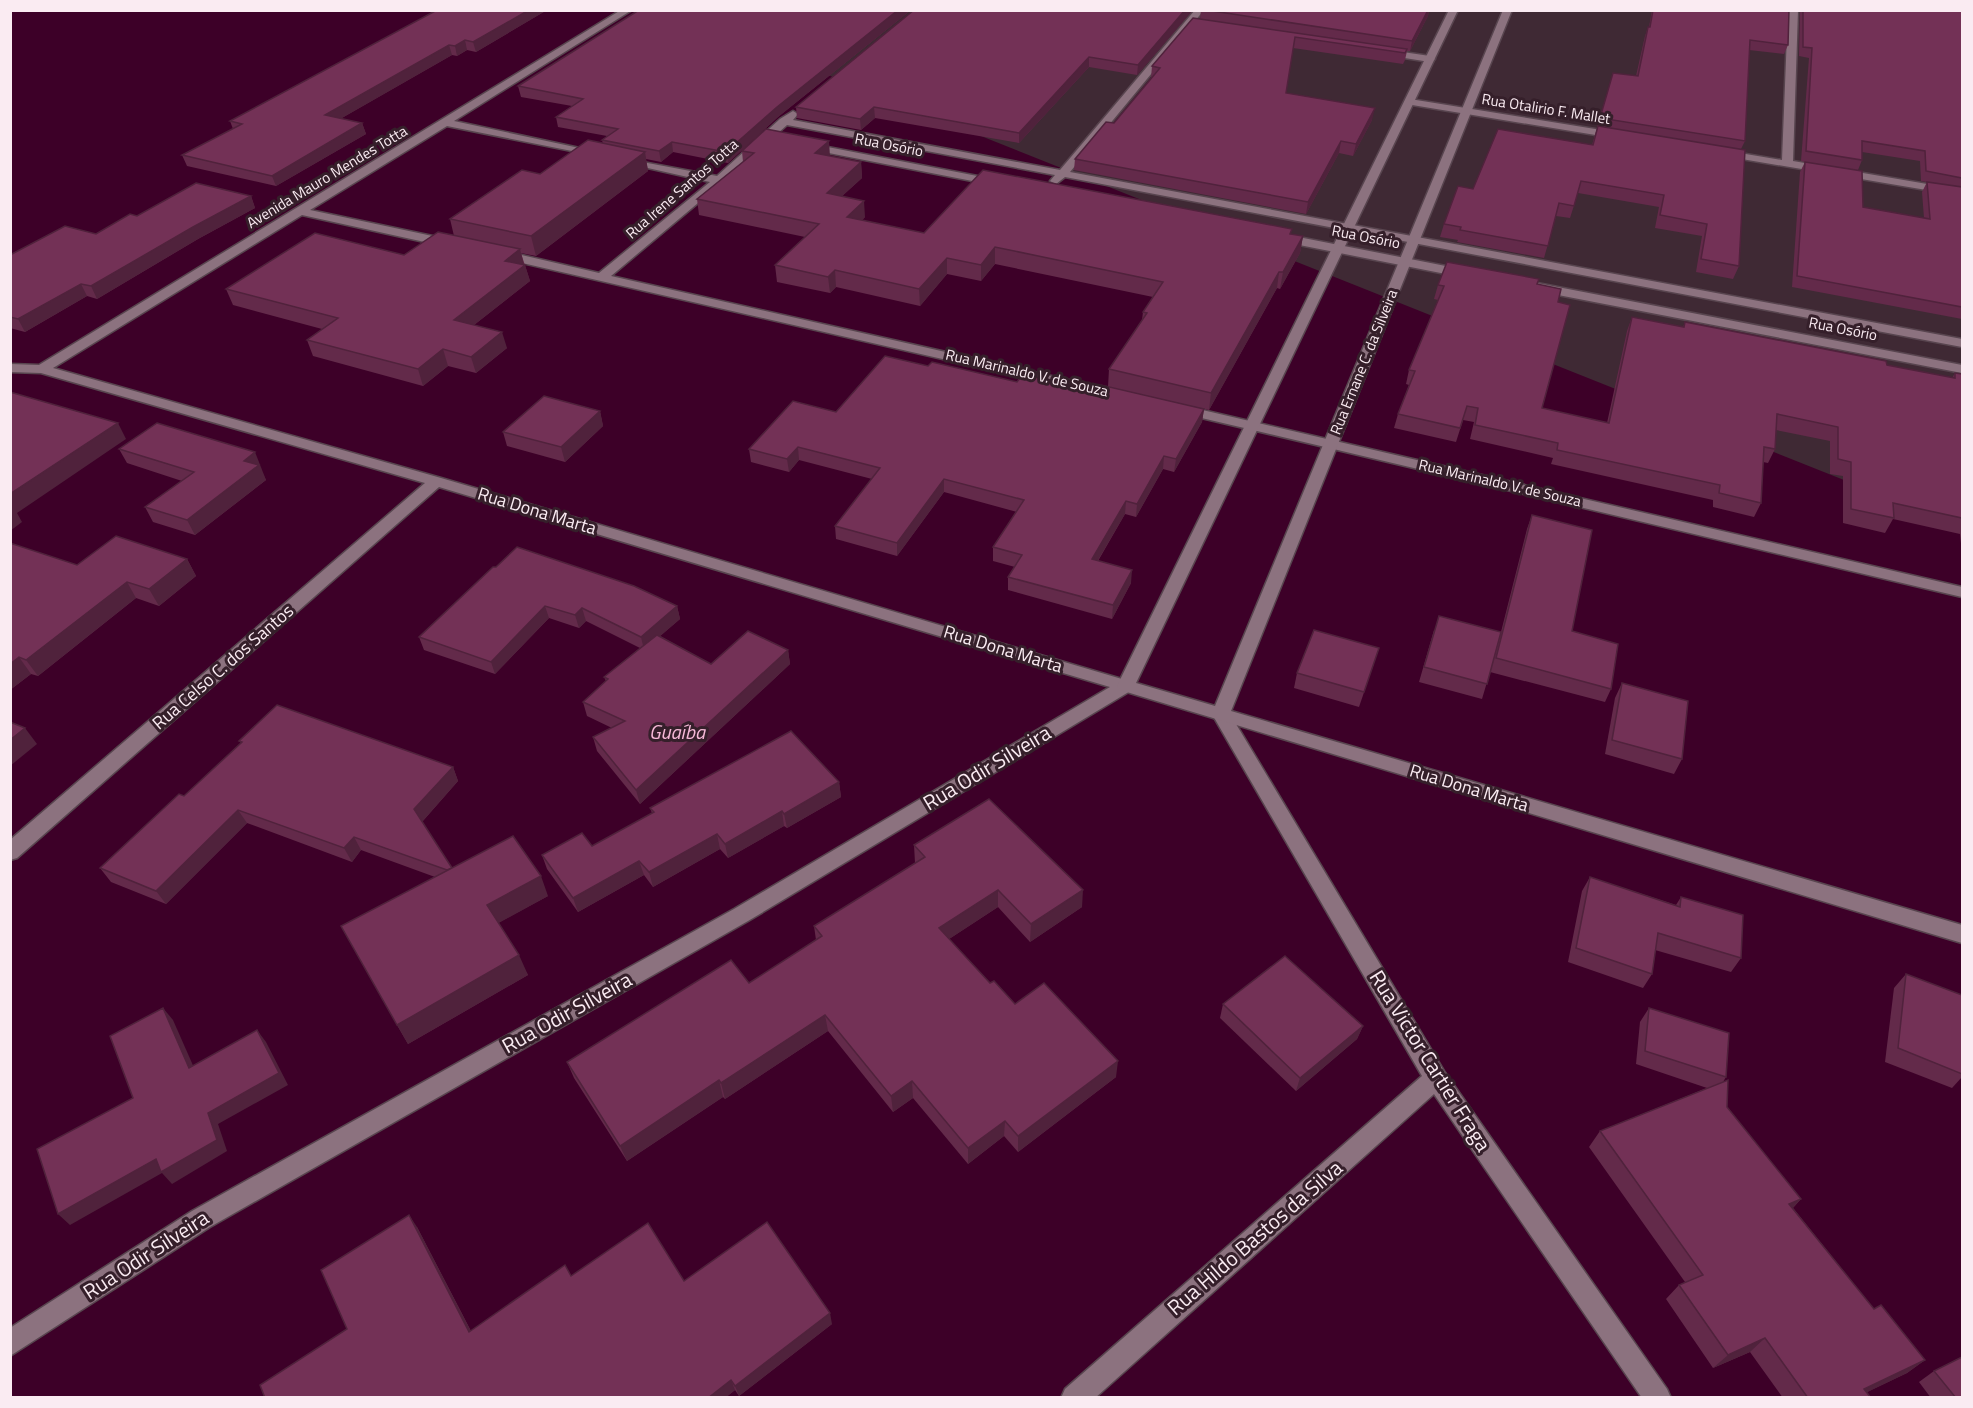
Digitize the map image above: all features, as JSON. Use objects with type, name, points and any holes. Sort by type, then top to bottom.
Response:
[{"type":"street","name":"Avenida Mauro Mendes Totta","points":[[42,369],[628,10]]},
{"type":"street","points":[[1046,192],[1196,24],[1200,10]]},
{"type":"street","points":[[1126,686],[1454,10]]},
{"type":"street","name":"Rua Ernane C. da Silveira","points":[[1221,714],[1508,10]]},
{"type":"street","points":[[1787,164],[1792,10]]},
{"type":"street","points":[[1373,51],[1430,59]]},
{"type":"street","name":"Rua Otalirio F. Mallet","points":[[1410,102],[1627,137]]},
{"type":"street","name":"Rua Irene Santos Totta","points":[[603,276],[719,180],[802,106]]},
{"type":"street","name":"Rua Osório","points":[[784,121],[1962,343]]},
{"type":"street","points":[[444,122],[719,180]]},
{"type":"street","name":"Rua Osório","points":[[764,138],[1011,186]]},
{"type":"street","points":[[1707,151],[1962,192]]},
{"type":"street","points":[[299,211],[463,246]]},
{"type":"street","name":"Rua Osório","points":[[1268,235],[1475,275]]},
{"type":"street","name":"Rua Marinaldo V. de Souza","points":[[486,251],[1136,399]]},
{"type":"street","name":"Rua Osório","points":[[1521,284],[1962,369]]},
{"type":"street","name":"Rua Dona Marta","points":[[10,368],[42,369],[436,481],[1962,934]]},
{"type":"street","name":"Rua Marinaldo V. de Souza","points":[[1171,407],[1962,592]]},
{"type":"street","name":"Rua Celso C. dos Santos","points":[[10,852],[436,481]]},
{"type":"street","name":"Rua Odir Silveira","points":[[10,1343],[201,1219],[741,915],[1126,686]]},
{"type":"street","name":"Rua Victor Cartier Fraga","points":[[1221,714],[1436,1078],[1658,1398]]},
{"type":"street","name":"Rua Hildo Bastos da Silva","points":[[1074,1398],[1436,1078]]},
{"type":"water","name":"Guaíba","points":[[10,11],[667,11],[1962,527],[1962,1397],[11,1397]]},
{"type":"building","points":[[437,10],[529,10],[473,42],[465,40],[455,46],[449,45],[325,115],[362,123],[272,176],[182,155],[242,124],[230,121]]},
{"type":"building","points":[[639,10],[898,10],[777,107],[726,152],[672,142],[659,151],[602,140],[618,129],[556,117],[583,99],[518,86]]},
{"type":"building","points":[[914,10],[1185,10],[1138,65],[1089,57],[1019,133],[874,107],[860,119],[796,107]]},
{"type":"building","points":[[1206,10],[1428,10],[1412,41]]},
{"type":"building","points":[[1653,10],[1789,10],[1788,45],[1750,40],[1745,141],[1600,118],[1613,73],[1638,76]]},
{"type":"building","points":[[1803,10],[1962,11],[1962,178],[1926,171],[1925,151],[1862,141],[1862,160],[1806,151],[1812,48],[1803,47]]},
{"type":"building","points":[[1193,18],[1407,49],[1405,53],[1295,37],[1286,93],[1375,108],[1356,144],[1341,141],[1308,202],[1075,159],[1106,122],[1114,123],[1160,68],[1152,66]]},
{"type":"building","points":[[1598,126],[1745,150],[1739,266],[1701,259],[1707,224],[1660,215],[1664,195],[1581,181],[1574,206],[1559,203],[1548,246],[1460,230],[1461,227],[1444,224],[1458,186],[1473,189],[1498,129],[1593,145]]},
{"type":"building","points":[[766,129],[829,141],[815,153],[861,162],[827,193],[864,201],[847,217],[924,233],[983,170],[1292,229],[1290,234],[1303,236],[1283,272],[1279,272],[1211,393],[1109,369],[1147,313],[1143,312],[1163,282],[995,247],[981,265],[947,258],[919,289],[835,270],[828,277],[775,265],[819,224],[697,199],[754,153],[742,151]]},
{"type":"building","points":[[588,140],[645,152],[531,236],[450,219],[522,170],[540,174]]},
{"type":"building","points":[[1805,162],[1862,171],[1863,207],[1930,219],[1927,182],[1962,187],[1962,307],[1797,276]]},
{"type":"building","points":[[196,183],[251,196],[91,286],[81,284],[18,319],[10,317],[10,255],[65,226],[96,234],[130,214],[137,216]]},
{"type":"building","points":[[438,232],[520,249],[505,261],[525,265],[454,320],[502,332],[471,357],[443,349],[418,369],[307,340],[338,318],[226,289],[315,233],[404,255]]},
{"type":"building","points":[[1447,262],[1539,279],[1537,284],[1561,289],[1558,302],[1570,305],[1542,408],[1609,423],[1632,317],[1684,327],[1685,322],[1886,361],[1887,365],[1955,378],[1955,373],[1962,374],[1962,518],[1893,503],[1894,518],[1851,509],[1851,462],[1838,459],[1838,427],[1777,414],[1775,449],[1764,447],[1761,503],[1719,493],[1720,485],[1557,450],[1558,443],[1475,425],[1478,408],[1467,406],[1460,428],[1398,414],[1415,371],[1409,370],[1444,286],[1438,285]]},
{"type":"building","points":[[885,356],[928,366],[932,362],[1017,382],[1023,374],[1098,391],[1101,385],[1204,409],[1176,459],[1164,456],[1137,504],[1126,501],[1092,559],[1132,570],[1113,605],[1008,577],[1022,555],[993,547],[1024,500],[944,479],[897,543],[835,526],[880,468],[798,447],[787,459],[749,449],[793,401],[836,412]]},
{"type":"building","points":[[10,392],[118,423],[10,494]]},
{"type":"building","points":[[544,396],[600,411],[561,447],[503,432]]},
{"type":"building","points":[[157,423],[255,452],[244,461],[259,465],[187,520],[145,507],[194,472],[119,449]]},
{"type":"building","points":[[1532,515],[1592,530],[1572,631],[1618,644],[1611,689],[1496,658]]},
{"type":"building","points":[[116,536],[187,559],[149,589],[127,582],[26,660],[19,657],[10,664],[10,543],[77,565]]},
{"type":"building","points":[[517,547],[634,586],[677,606],[641,637],[582,608],[575,615],[545,606],[491,662],[419,637]]},
{"type":"building","points":[[1439,616],[1501,632],[1487,684],[1424,667]]},
{"type":"building","points":[[1314,630],[1379,648],[1364,692],[1297,673]]},
{"type":"building","points":[[748,631],[788,650],[636,790],[593,737],[625,721],[583,702],[608,679],[604,677],[657,635],[711,664]]},
{"type":"building","points":[[1622,683],[1688,701],[1682,759],[1612,740]]},
{"type":"building","points":[[277,705],[453,767],[414,809],[452,868],[447,870],[354,837],[344,848],[238,810],[156,891],[100,868],[179,794],[184,796],[242,742],[239,741]]},
{"type":"building","points":[[10,722],[25,728],[10,740]]},
{"type":"building","points":[[791,731],[839,782],[784,814],[782,811],[725,844],[717,834],[649,872],[639,861],[573,898],[542,855],[582,833],[592,846],[654,812],[650,808]]},
{"type":"building","points":[[989,799],[1083,890],[1031,924],[998,890],[939,928],[990,983],[994,981],[1015,1004],[1044,983],[1118,1061],[1018,1136],[1005,1121],[968,1148],[912,1081],[891,1096],[825,1015],[721,1083],[719,1080],[620,1146],[567,1062],[731,960],[749,983],[822,936],[814,926],[925,857],[914,845]]},
{"type":"building","points":[[513,836],[541,876],[487,905],[519,955],[397,1025],[341,926]]},
{"type":"building","points":[[1590,877],[1680,907],[1681,897],[1743,915],[1741,958],[1658,933],[1652,974],[1576,948]]},
{"type":"building","points":[[1285,956],[1363,1026],[1300,1078],[1223,1004]]},
{"type":"building","points":[[1906,974],[1962,995],[1962,1074],[1898,1048]]},
{"type":"building","points":[[163,1008],[189,1068],[257,1030],[279,1073],[208,1113],[217,1140],[161,1172],[156,1159],[58,1214],[37,1149],[133,1098],[110,1036]]},
{"type":"building","points":[[1649,1008],[1729,1033],[1726,1077],[1645,1051]]},
{"type":"building","points":[[1728,1080],[1727,1107],[1801,1199],[1789,1204],[1874,1309],[1881,1305],[1925,1360],[1864,1389],[1871,1398],[1808,1398],[1765,1338],[1728,1355],[1679,1285],[1703,1275],[1600,1131]]},
{"type":"building","points":[[409,1215],[469,1332],[565,1265],[571,1276],[648,1223],[684,1281],[767,1222],[830,1313],[735,1386],[731,1380],[708,1398],[265,1398],[260,1385],[347,1329],[321,1270]]},
{"type":"building","points":[[1962,1357],[1962,1398],[1956,1398],[1934,1371]]}]
